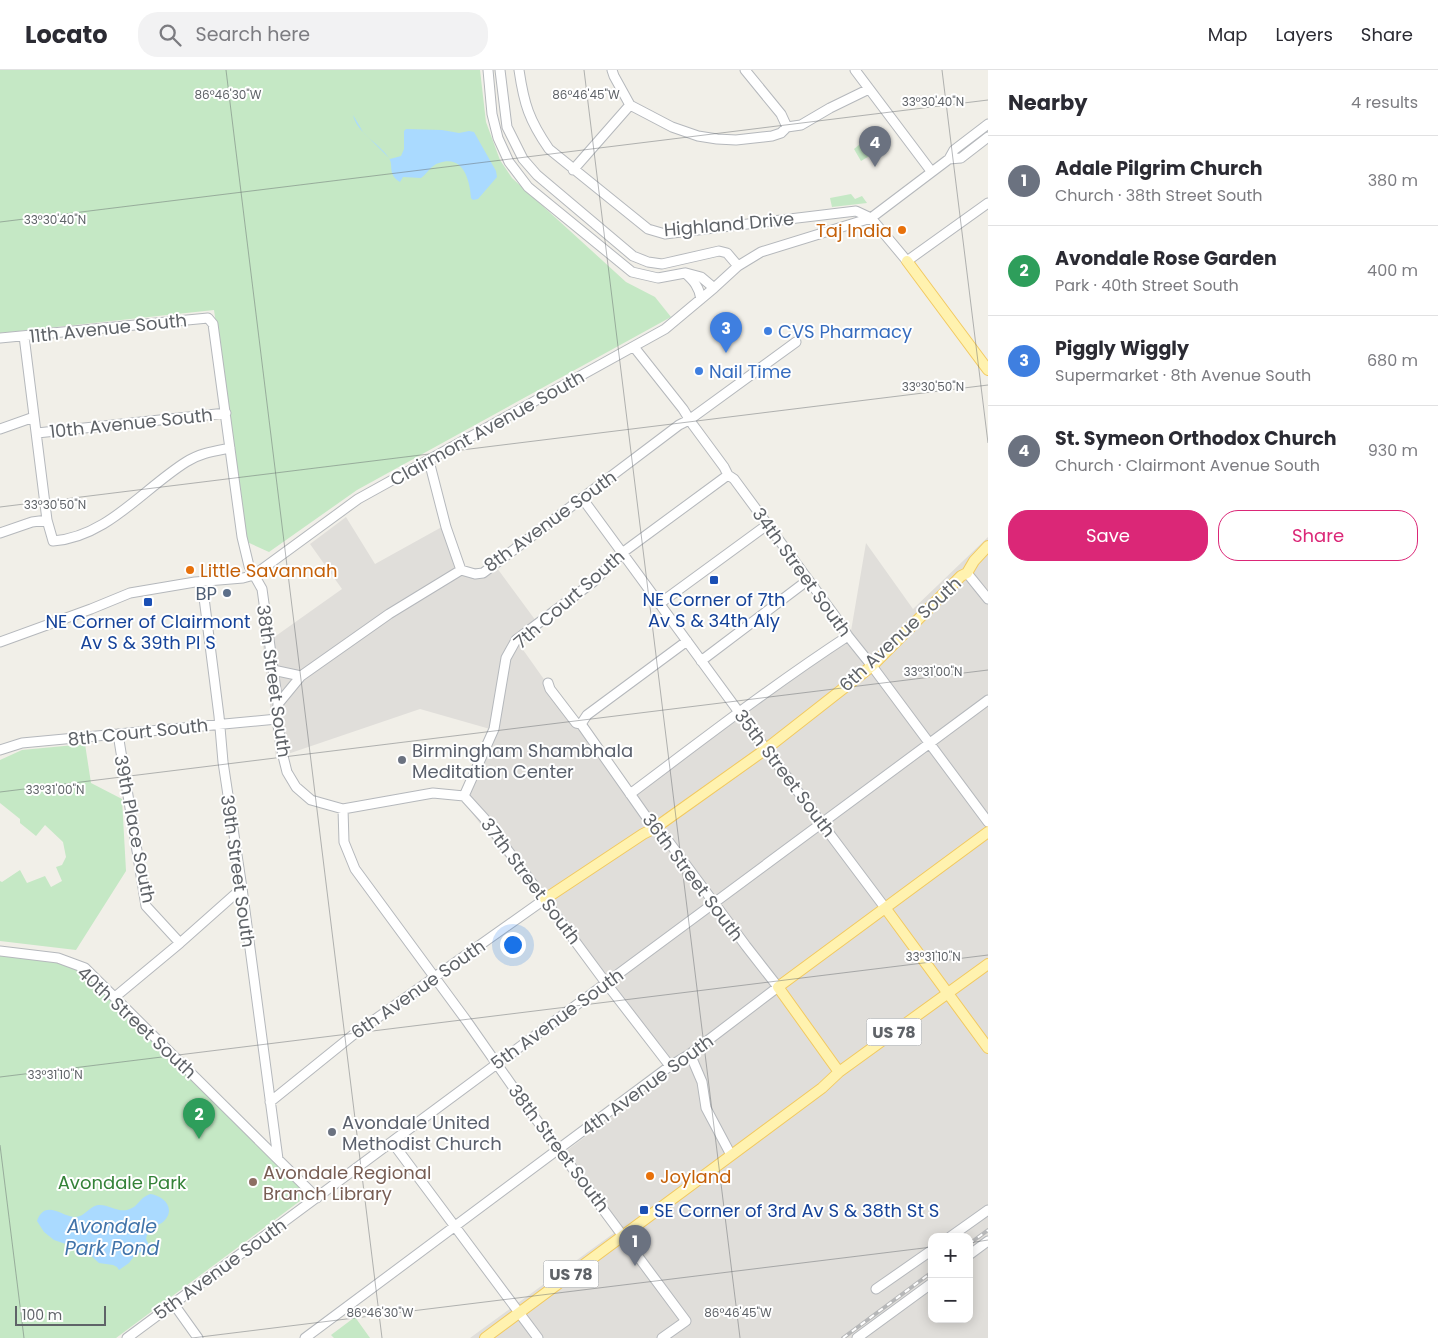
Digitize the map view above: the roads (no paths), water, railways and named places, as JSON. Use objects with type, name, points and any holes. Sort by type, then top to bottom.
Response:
[{"type":"main road","points":[[907,261],[987,368]]},
{"type":"main road","name":"6th Avenue South","points":[[545,899],[655,828],[766,749],[872,666],[961,576],[967,573],[974,561],[988,546]]},
{"type":"main road","name":"4th Avenue South","points":[[778,987],[988,832]]},
{"type":"main road","name":"35th Street South","points":[[886,909],[988,1048]]},
{"type":"main road","name":"US 78","points":[[485,1338],[822,1088],[839,1072],[988,964]]},
{"type":"main road","name":"36th Street South","points":[[778,987],[839,1072]]},
{"type":"street","points":[[488,70],[492,114],[498,138],[508,162],[528,187],[632,272],[658,278],[685,274],[701,277],[714,288]]},
{"type":"street","points":[[500,70],[507,127],[523,159],[537,175],[633,256],[648,262],[662,264],[719,251],[727,253],[738,266]]},
{"type":"street","name":"Highland Drive","points":[[519,70],[527,110],[537,132],[549,148],[573,170],[648,230],[665,234],[856,211],[871,218]]},
{"type":"street","points":[[612,70],[630,105],[672,127],[698,136],[716,139],[736,140],[772,136],[781,133],[787,127],[800,125],[869,89]]},
{"type":"street","points":[[746,70],[781,114],[787,127]]},
{"type":"street","points":[[855,70],[931,171]]},
{"type":"street","points":[[573,170],[630,105]]},
{"type":"street","name":"Clairmont Avenue South","points":[[0,642],[130,593],[156,587],[244,578],[254,575],[358,499],[665,329],[738,266],[761,252],[871,218],[949,159],[954,150],[988,124]]},
{"type":"street","name":"Clairmont Avenue South","points":[[949,159],[960,158],[988,137]]},
{"type":"street","points":[[871,218],[907,261],[988,203]]},
{"type":"street","points":[[685,274],[692,279],[699,289],[701,299]]},
{"type":"street","name":"11th Avenue South","points":[[0,338],[208,318],[213,324]]},
{"type":"street","name":"38th Street South","points":[[213,324],[242,537],[249,566],[262,589],[278,704],[277,719],[287,772],[296,787],[311,800],[343,809],[344,842],[355,869],[686,1321],[662,1338]]},
{"type":"street","points":[[24,336],[47,520],[53,541],[66,540],[87,532],[117,515],[186,461],[205,452],[230,448]]},
{"type":"street","name":"8th Avenue South","points":[[278,704],[301,676],[389,614],[461,570],[475,574],[483,573],[679,425],[690,420],[796,342]]},
{"type":"street","name":"34th Street South","points":[[634,347],[988,822]]},
{"type":"street","name":"10th Avenue South","points":[[37,433],[226,413]]},
{"type":"street","name":"10th Avenue South","points":[[0,429],[34,417]]},
{"type":"street","points":[[429,461],[446,527],[461,570]]},
{"type":"street","name":"7th Court South","points":[[464,796],[494,729],[506,658],[516,640],[593,582],[622,553],[728,475]]},
{"type":"street","name":"35th Street South","points":[[582,498],[701,662],[886,909]]},
{"type":"street","points":[[0,534],[32,522],[47,520]]},
{"type":"street","points":[[659,604],[768,525]]},
{"type":"street","points":[[967,573],[988,599]]},
{"type":"street","points":[[701,662],[808,580]]},
{"type":"street","name":"39th Street South","points":[[202,582],[225,781],[242,888],[278,1159]]},
{"type":"street","points":[[630,794],[739,712],[848,636]]},
{"type":"street","points":[[581,724],[587,715],[687,641]]},
{"type":"street","points":[[273,670],[301,676]]},
{"type":"street","name":"36th Street South","points":[[548,683],[550,689],[576,723],[581,724],[655,828],[669,842],[778,987]]},
{"type":"street","name":"5th Avenue South","points":[[126,1338],[988,700]]},
{"type":"street","name":"8th Court South","points":[[0,750],[22,743],[277,719]]},
{"type":"street","name":"39th Place South","points":[[118,734],[146,906],[180,943]]},
{"type":"street","points":[[343,809],[433,793],[464,796]]},
{"type":"street","name":"37th Street South","points":[[464,796],[484,818],[670,1066]]},
{"type":"street","points":[[114,997],[180,943],[242,888]]},
{"type":"street","name":"6th Avenue South","points":[[270,1102],[353,1035],[545,899]]},
{"type":"street","name":"40th Street South","points":[[0,951],[58,958],[85,968],[317,1198]]},
{"type":"street","name":"4th Avenue South","points":[[304,1338],[778,987]]},
{"type":"street","points":[[690,1054],[702,1082],[706,1108],[731,1155]]},
{"type":"street","points":[[392,1142],[538,1338]]},
{"type":"street","points":[[956,1233],[988,1210]]},
{"type":"street","points":[[973,1252],[988,1242]]},
{"type":"street","points":[[876,1289],[928,1253]]},
{"type":"street","points":[[864,1336],[928,1286]]},
{"type":"street","points":[[173,1303],[198,1338]]},
{"type":"water","points":[[406,129],[442,130],[459,133],[469,131],[474,132],[496,171],[497,177],[478,199],[473,200],[464,170],[454,162],[439,163],[421,178],[403,177],[400,182],[392,173],[389,158],[401,156],[404,149],[404,131]]},
{"type":"water","name":"Avondale Park Pond","points":[[150,1194],[166,1202],[169,1211],[168,1215],[163,1222],[148,1231],[146,1239],[150,1247],[135,1255],[129,1263],[119,1270],[113,1265],[99,1263],[86,1251],[54,1240],[44,1232],[37,1221],[40,1214],[49,1210],[77,1217],[98,1205],[128,1210]]},
{"type":"railway","points":[[973,1241],[988,1230]]},
{"type":"railway","points":[[843,1338],[928,1275]]},
{"type":"place","name":"St. Symeon Orthodox Church","points":[[875,167]]},
{"type":"place","name":"Taj India","points":[[902,230]]},
{"type":"place","name":"CVS Pharmacy","points":[[768,331]]},
{"type":"place","name":"Piggly Wiggly","points":[[726,353]]},
{"type":"place","name":"Nail Time","points":[[699,371]]},
{"type":"place","name":"Little Savannah","points":[[190,570]]},
{"type":"place","name":"NE Corner of 7th Av S & 34th Aly","points":[[714,580]]},
{"type":"place","name":"BP","points":[[227,593]]},
{"type":"place","name":"NE Corner of Clairmont Av S & 39th Pl S","points":[[148,602]]},
{"type":"place","name":"Birmingham Shambhala Meditation Center","points":[[402,760]]},
{"type":"place","name":"Avondale United Methodist Church","points":[[332,1132]]},
{"type":"place","name":"Avondale Rose Garden","points":[[199,1139]]},
{"type":"place","name":"Joyland","points":[[650,1176]]},
{"type":"place","name":"Avondale Regional Branch Library","points":[[253,1182]]},
{"type":"place","name":"SE Corner of 3rd Av S & 38th St S","points":[[644,1210]]},
{"type":"place","name":"Adale Pilgrim Church","points":[[635,1266]]},
{"type":"park label","name":"Avondale Park","points":[[122,1182]]}]
